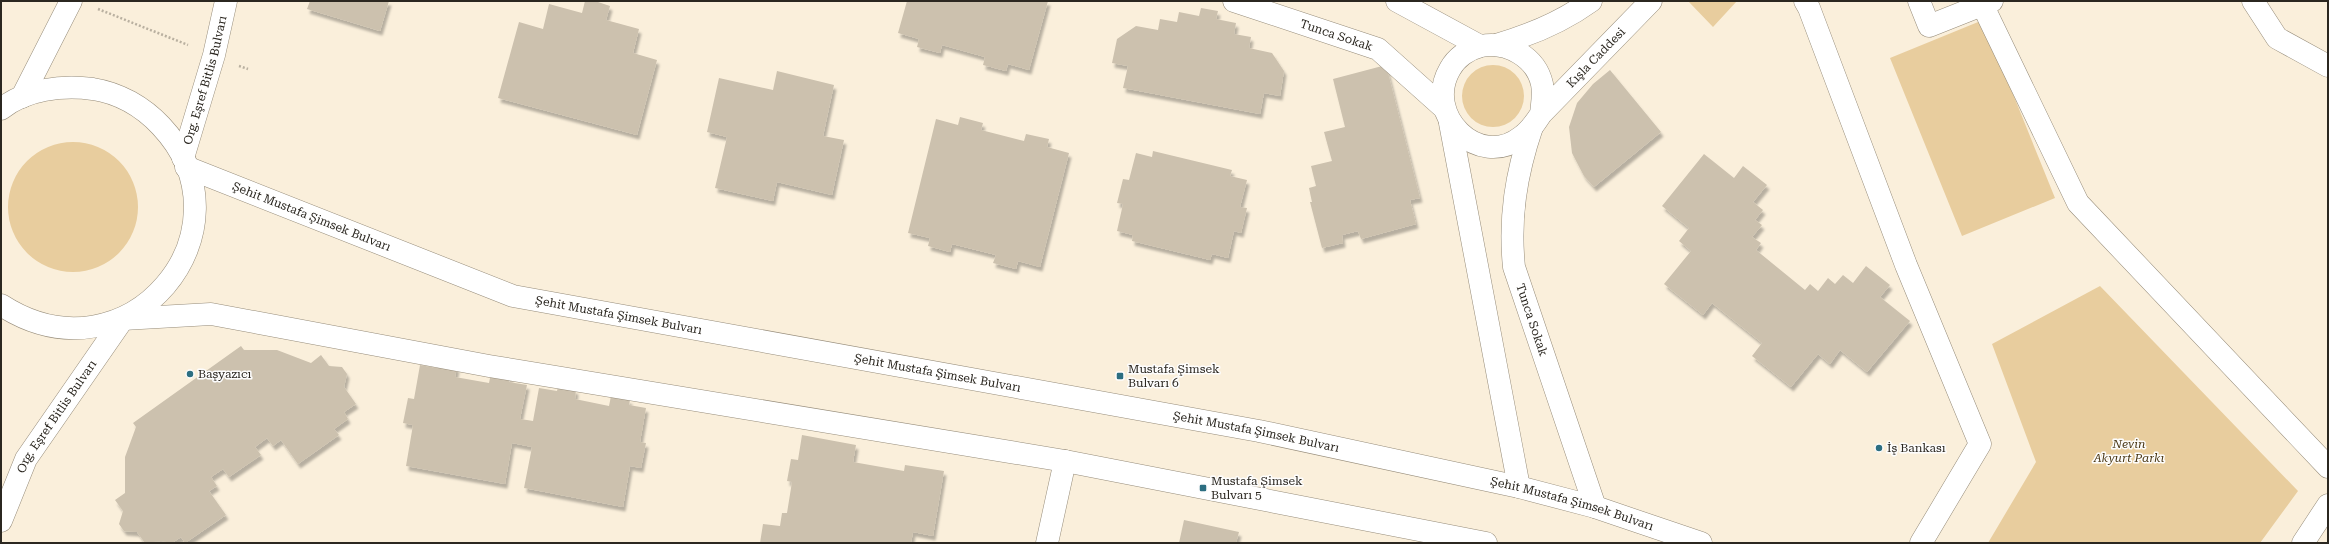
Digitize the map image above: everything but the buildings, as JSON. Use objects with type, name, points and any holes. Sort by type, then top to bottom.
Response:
[{"type":"main road","points":[[8,104],[70,1]]},
{"type":"main road","name":"Org. Eşref Bitlis Bulvarı","points":[[184,163],[214,55],[226,1]]},
{"type":"main road","name":"Tunca Sokak","points":[[1234,1],[1378,49],[1447,116]]},
{"type":"main road","points":[[1397,1],[1488,46],[1511,48],[1525,56],[1536,68],[1542,83],[1543,98],[1536,121],[1521,138],[1506,145],[1490,146],[1474,143],[1461,135],[1447,116]]},
{"type":"main road","points":[[1519,487],[1442,92],[1445,77],[1453,63],[1465,53],[1524,37],[1551,26],[1591,1]]},
{"type":"main road","name":"Kışla Caddesi","points":[[1536,121],[1651,1]]},
{"type":"main road","points":[[1805,1],[1809,8],[1906,265],[1980,444],[1921,543]]},
{"type":"main road","points":[[1919,1],[1929,26],[1987,3],[2078,203],[2328,468]]},
{"type":"main road","points":[[2253,1],[2278,38],[2328,66]]},
{"type":"main road","points":[[8,104],[48,89],[76,87],[109,93],[128,100],[150,115],[169,135],[184,163],[191,184],[194,211],[190,238],[181,263],[161,291],[146,304],[123,319]]},
{"type":"main road","name":"Tunca Sokak","points":[[1536,121],[1521,160],[1514,193],[1512,242],[1514,267],[1595,507]]},
{"type":"main road","name":"Şehit Mustafa Şimsek Bulvarı","points":[[184,163],[513,296],[1259,432],[1519,487],[1595,507],[1701,543]]},
{"type":"main road","points":[[1,305],[17,315],[43,325],[70,329],[96,327],[123,319],[211,314],[489,366],[1065,461],[1486,543]]},
{"type":"main road","name":"Org. Eşref Bitlis Bulvarı","points":[[1,521],[26,459],[123,319]]},
{"type":"main road","points":[[1047,543],[1065,461]]},
{"type":"main road","points":[[2303,543],[2328,505]]},
{"type":"path","points":[[93,7],[248,69]]},
{"type":"green space","points":[[1688,1],[1737,1],[1713,27]]},
{"type":"green space","points":[[1983,20],[2055,198],[1962,236],[1890,58]]},
{"type":"green space","points":[[1493,65],[1510,70],[1515,74],[1519,79],[1524,96],[1519,113],[1515,118],[1510,122],[1493,127],[1476,122],[1471,118],[1467,113],[1462,96],[1467,79],[1471,74],[1476,70]]},
{"type":"green space","points":[[79,142],[92,144],[104,149],[124,166],[131,176],[136,188],[138,207],[136,226],[131,238],[114,258],[104,265],[92,270],[67,272],[54,270],[42,265],[22,248],[15,238],[10,226],[8,201],[10,188],[15,176],[32,156],[42,149],[54,144]]},
{"type":"green space","name":"Nevin Akyurt Parkı","points":[[2100,286],[2298,491],[2260,543],[1988,543],[2036,462],[1992,344]]},
{"type":"place","name":"Başyazıcı","points":[[190,374]]},
{"type":"place","name":"Mustafa Şimsek Bulvarı 6","points":[[1120,376]]},
{"type":"place","name":"İş Bankası","points":[[1879,448]]},
{"type":"place","name":"Mustafa Şimsek Bulvarı 5","points":[[1203,488]]}]
